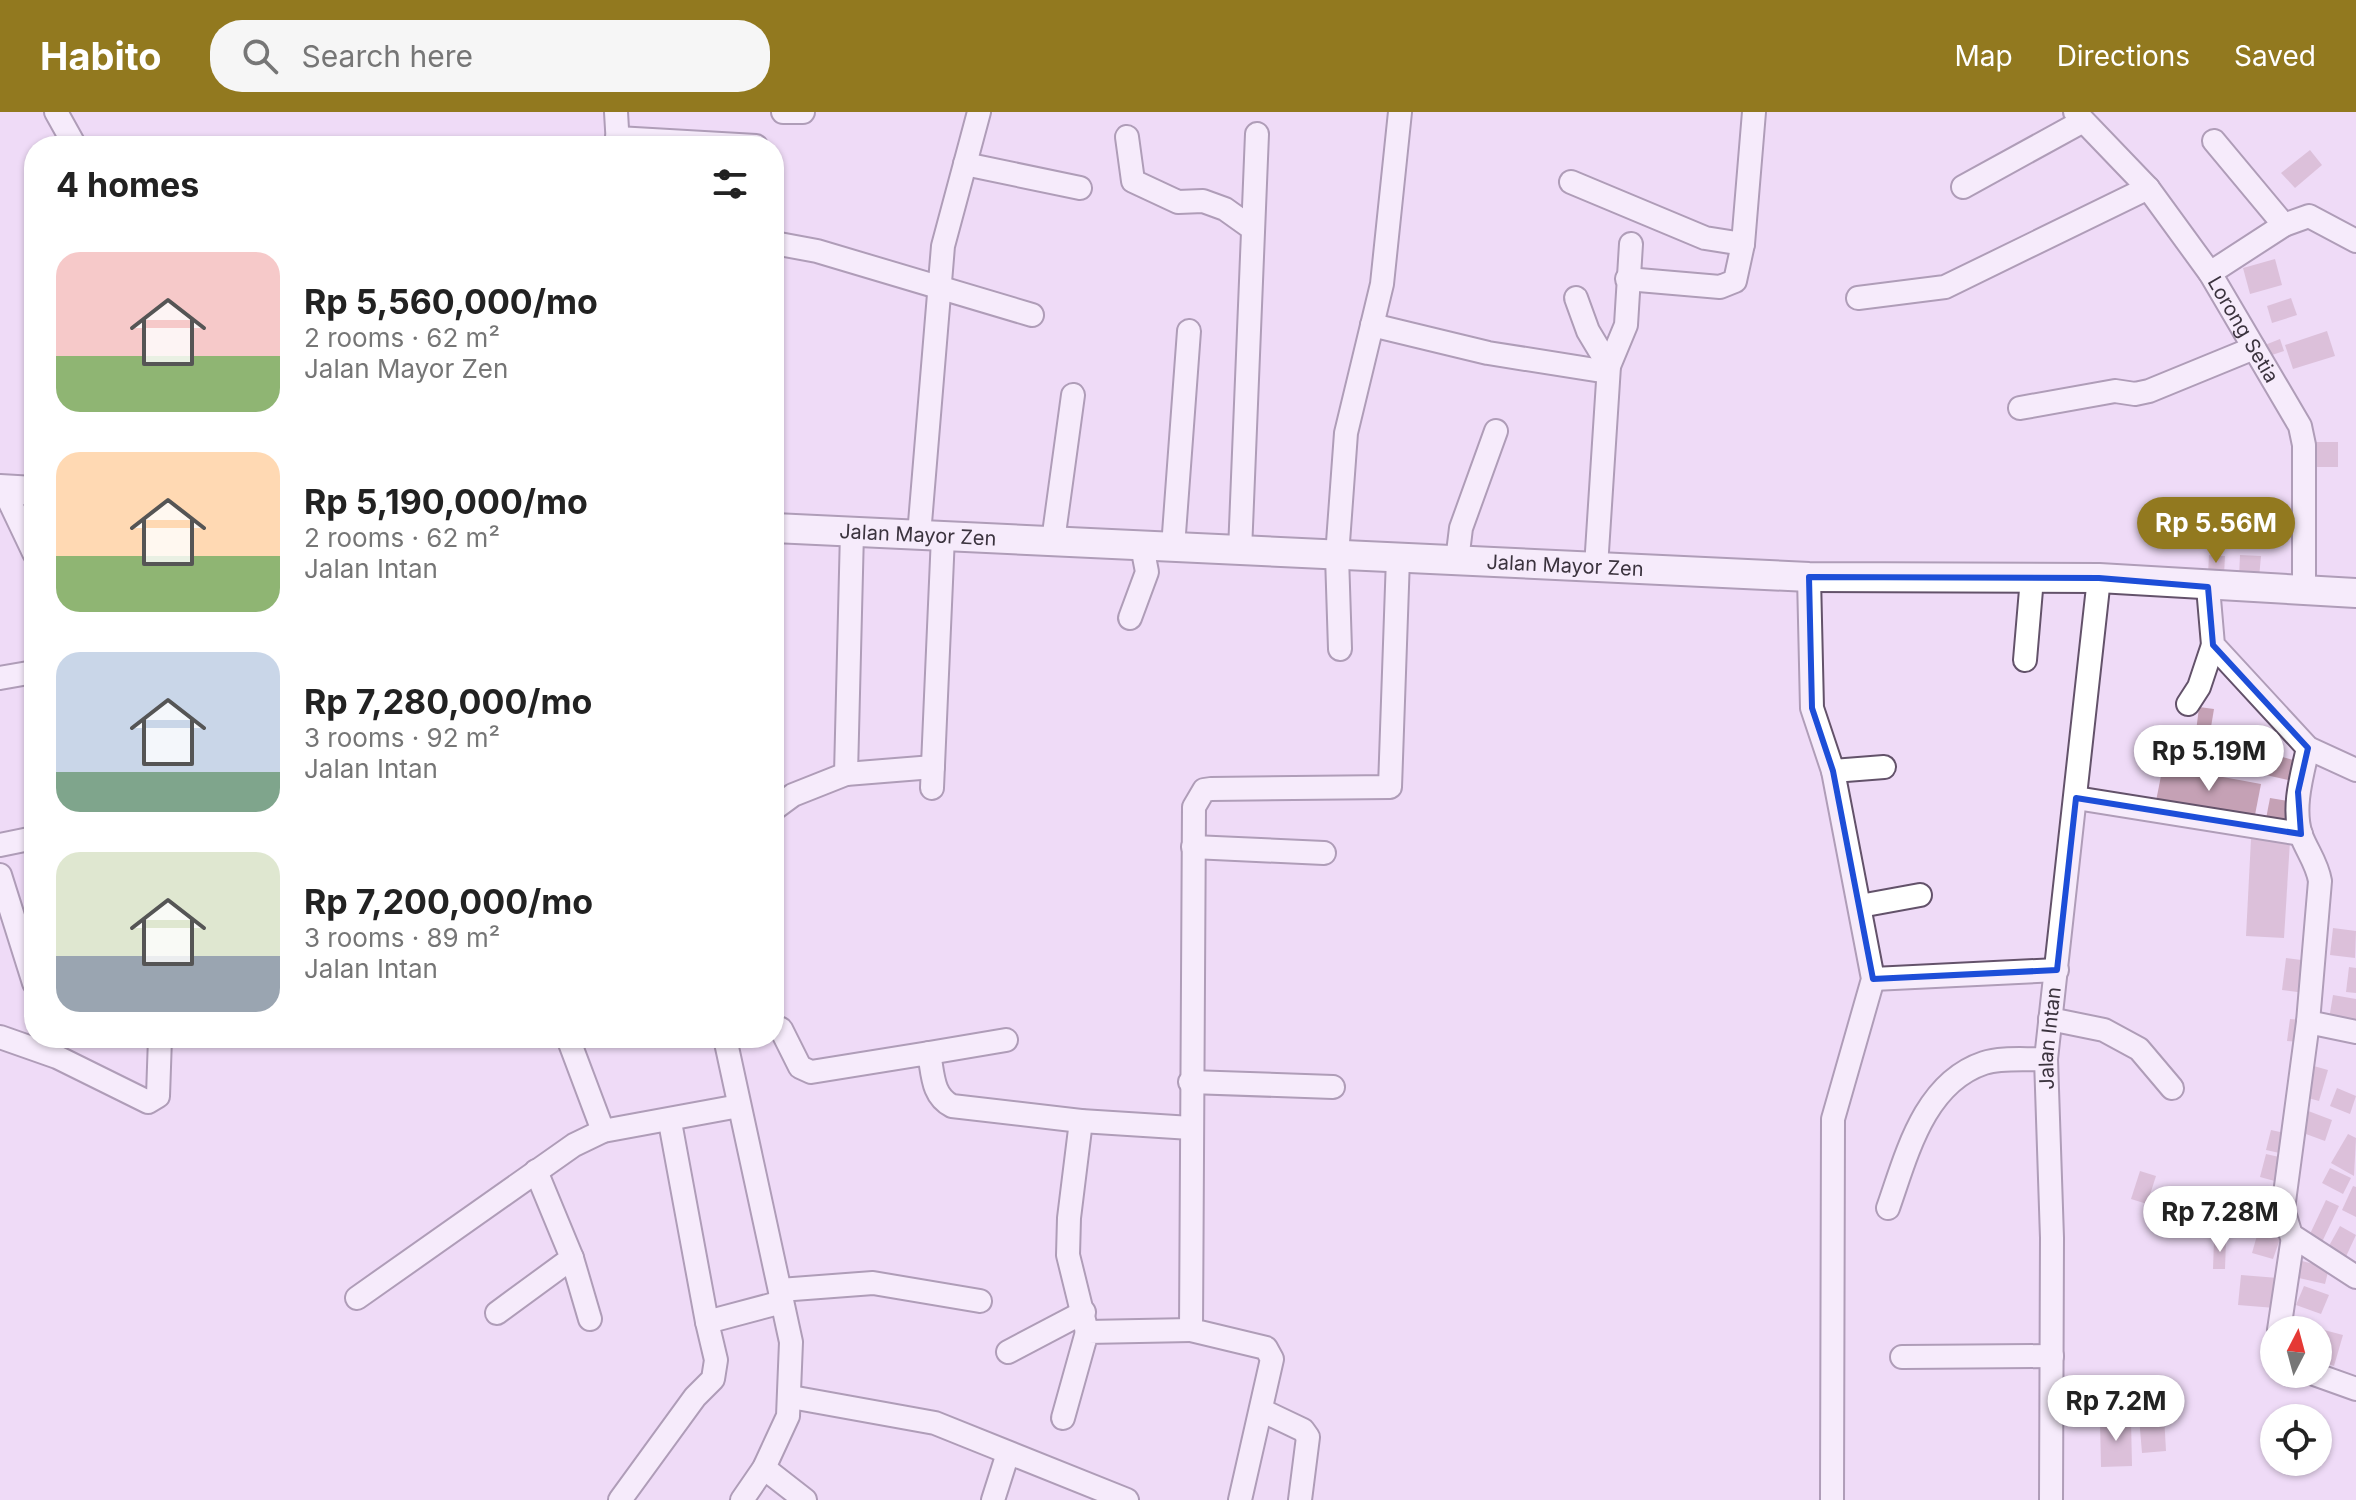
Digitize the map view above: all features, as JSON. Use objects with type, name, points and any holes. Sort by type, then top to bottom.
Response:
[{"type":"street","points":[[56,112],[69,136]]},
{"type":"street","points":[[616,112],[618,136]]},
{"type":"street","points":[[783,112],[803,112]]},
{"type":"street","points":[[784,802],[846,774],[932,778],[931,535],[943,246],[979,112]]},
{"type":"street","points":[[1340,649],[1337,556],[1346,433],[1382,284],[1400,112]]},
{"type":"street","points":[[1627,279],[1728,287],[1735,281],[1743,244],[1754,112]]},
{"type":"street","points":[[1963,187],[2079,116]]},
{"type":"street","name":"Lorong Setia","points":[[2079,116],[2148,188],[2210,273],[2300,426],[2304,445],[2304,589]]},
{"type":"street","points":[[1240,551],[1257,134]]},
{"type":"street","points":[[1127,137],[1133,181],[1178,202],[1203,201],[1225,209],[1253,229]]},
{"type":"street","points":[[2214,141],[2284,225]]},
{"type":"street","points":[[965,164],[1080,188]]},
{"type":"street","points":[[1571,182],[1705,238],[1743,244]]},
{"type":"street","points":[[1858,298],[1945,287],[2148,188]]},
{"type":"street","points":[[2210,273],[2284,225],[2309,216],[2356,241]]},
{"type":"street","points":[[1596,567],[1608,369],[1626,325],[1631,244]]},
{"type":"street","points":[[784,245],[817,251],[1032,315]]},
{"type":"street","points":[[1576,298],[1588,331],[1608,369]]},
{"type":"street","points":[[1372,325],[1488,353],[1608,369]]},
{"type":"street","points":[[1173,547],[1189,331]]},
{"type":"street","points":[[2020,408],[2115,391],[2135,394],[2149,391],[2254,348]]},
{"type":"street","points":[[1053,541],[1073,395]]},
{"type":"street","points":[[1457,561],[1461,528],[1496,431]]},
{"type":"street","points":[[24,491],[2,490],[24,533]]},
{"type":"street","name":"Jalan Mayor Zen","points":[[784,529],[1809,577],[2099,578],[2208,587],[2356,593]]},
{"type":"street","points":[[846,774],[852,532]]},
{"type":"street","points":[[1130,618],[1147,572],[1142,546]]},
{"type":"street","points":[[1191,1330],[1190,1082],[1194,807],[1204,790],[1390,787],[1398,558]]},
{"type":"street","points":[[1809,577],[1812,708],[1833,771],[1873,979],[1833,1119],[1832,1500]]},
{"type":"street","points":[[2025,660],[2032,578]]},
{"type":"street","name":"Jalan Intan","points":[[2051,1500],[2052,1356],[2046,1059],[2099,578]]},
{"type":"street","points":[[2188,704],[2199,687],[2213,645],[2208,587]]},
{"type":"street","points":[[2213,645],[2308,748],[2356,770]]},
{"type":"street","points":[[0,678],[24,674]]},
{"type":"street","points":[[2281,1316],[2293,1237],[2283,1209],[2308,1022],[2320,881],[2318,869],[2301,834],[2298,792],[2308,748]]},
{"type":"street","points":[[1833,771],[1884,767]]},
{"type":"street","points":[[2076,798],[2301,834]]},
{"type":"street","points":[[0,845],[24,840]]},
{"type":"street","points":[[1193,847],[1324,853]]},
{"type":"street","points":[[0,875],[24,933]]},
{"type":"street","points":[[1860,906],[1920,895]]},
{"type":"street","points":[[1873,979],[2057,970]]},
{"type":"street","points":[[2050,1019],[2104,1030],[2139,1049],[2172,1088]]},
{"type":"street","points":[[2308,1022],[2356,1032]]},
{"type":"street","points":[[784,1035],[800,1067],[811,1072],[1006,1040]]},
{"type":"street","points":[[0,1037],[24,1042]]},
{"type":"street","points":[[54,1048],[148,1102],[158,1096],[160,1048]]},
{"type":"street","points":[[572,1048],[603,1131]]},
{"type":"street","points":[[727,1048],[791,1342],[788,1416],[764,1468],[742,1500]]},
{"type":"street","points":[[929,1053],[936,1093],[952,1106],[1081,1121],[1191,1128]]},
{"type":"street","points":[[1888,1208],[1928,1106],[1957,1075],[1986,1062],[2046,1059]]},
{"type":"street","points":[[1190,1082],[1333,1087]]},
{"type":"street","points":[[357,1298],[574,1145],[603,1131],[670,1122],[739,1106]]},
{"type":"street","points":[[1063,1418],[1086,1322],[1068,1255],[1069,1218],[1081,1121]]},
{"type":"street","points":[[620,1500],[695,1397],[713,1379],[716,1360],[670,1122]]},
{"type":"street","points":[[536,1171],[572,1258],[590,1319]]},
{"type":"street","points":[[2293,1237],[2356,1277]]},
{"type":"street","points":[[497,1313],[572,1258]]},
{"type":"street","points":[[707,1322],[781,1296],[873,1283],[980,1301]]},
{"type":"street","points":[[1008,1352],[1086,1322],[1191,1330],[1270,1351],[1272,1359],[1240,1500]]},
{"type":"street","points":[[1902,1357],[2052,1356]]},
{"type":"street","points":[[2332,1380],[2356,1389]]},
{"type":"street","points":[[791,1397],[935,1423],[1008,1453],[1088,1494],[1127,1500]]},
{"type":"street","points":[[1261,1410],[1303,1430],[1308,1437],[1300,1500]]},
{"type":"street","points":[[993,1500],[1008,1453]]},
{"type":"street","points":[[764,1468],[805,1500]]},
{"type":"highlighted area","points":[[1809,577],[2099,578],[2208,587],[2213,645],[2308,748],[2298,792],[2301,834],[2076,798],[2057,970],[1873,979],[1833,771],[1812,708]]},
{"type":"building","points":[[2310,150],[2322,165],[2295,188],[2281,173]]},
{"type":"building","points":[[2275,259],[2282,285],[2250,294],[2243,268]]},
{"type":"building","points":[[2291,298],[2297,315],[2272,323],[2267,306]]},
{"type":"building","points":[[2327,331],[2335,356],[2293,369],[2285,345]]},
{"type":"building","points":[[2280,339],[2284,351],[2269,356],[2265,345]]},
{"type":"building","points":[[2316,442],[2338,442],[2338,467],[2317,467]]},
{"type":"building","points":[[2209,555],[2225,556],[2224,575],[2208,574]]},
{"type":"building","points":[[2240,555],[2261,556],[2259,578],[2239,577]]},
{"type":"building","points":[[2199,707],[2214,709],[2210,733],[2196,732]]},
{"type":"building","points":[[2259,729],[2273,731],[2268,758],[2255,756]]},
{"type":"building","points":[[2194,737],[2213,739],[2210,766],[2191,764]]},
{"type":"building","points":[[2178,739],[2190,741],[2188,763],[2176,762]]},
{"type":"building","points":[[2234,747],[2251,749],[2248,776],[2231,774]]},
{"type":"building","points":[[2271,754],[2297,761],[2293,781],[2266,775]]},
{"type":"building","points":[[2163,766],[2261,784],[2254,820],[2156,801]]},
{"type":"building","points":[[2270,798],[2294,802],[2289,828],[2265,824]]},
{"type":"building","points":[[2251,839],[2290,841],[2284,938],[2246,936]]},
{"type":"building","points":[[2333,928],[2356,931],[2355,958],[2330,955]]},
{"type":"building","points":[[2286,958],[2309,961],[2305,993],[2282,990]]},
{"type":"building","points":[[2349,967],[2356,968],[2356,993],[2346,992]]},
{"type":"building","points":[[2333,995],[2356,999],[2356,1024],[2329,1019]]},
{"type":"building","points":[[2290,1019],[2302,1020],[2299,1042],[2287,1041]]},
{"type":"building","points":[[2310,1065],[2328,1070],[2319,1101],[2301,1096]]},
{"type":"building","points":[[2337,1088],[2356,1096],[2350,1114],[2330,1106]]},
{"type":"building","points":[[2303,1109],[2332,1120],[2325,1141],[2295,1130]]},
{"type":"building","points":[[2271,1130],[2289,1134],[2284,1154],[2266,1150]]},
{"type":"building","points":[[2348,1134],[2356,1138],[2354,1176],[2331,1163]]},
{"type":"building","points":[[2266,1154],[2288,1159],[2282,1183],[2260,1177]]},
{"type":"building","points":[[2330,1168],[2351,1178],[2343,1194],[2322,1183]]},
{"type":"building","points":[[2140,1171],[2156,1176],[2147,1204],[2131,1199]]},
{"type":"building","points":[[2353,1186],[2356,1187],[2356,1217],[2342,1210]]},
{"type":"building","points":[[2326,1200],[2339,1206],[2322,1242],[2309,1236]]},
{"type":"building","points":[[2340,1226],[2356,1235],[2343,1263],[2325,1253]]},
{"type":"building","points":[[2258,1232],[2280,1239],[2273,1259],[2252,1253]]},
{"type":"building","points":[[2214,1240],[2226,1240],[2225,1269],[2213,1269]]},
{"type":"building","points":[[2302,1261],[2329,1268],[2325,1284],[2299,1278]]},
{"type":"building","points":[[2241,1275],[2278,1278],[2275,1308],[2238,1305]]},
{"type":"building","points":[[2304,1286],[2329,1295],[2321,1314],[2296,1305]]},
{"type":"building","points":[[2332,1332],[2343,1335],[2332,1365]]},
{"type":"building","points":[[2164,1415],[2166,1451],[2142,1453],[2139,1417]]},
{"type":"building","points":[[2100,1420],[2131,1420],[2132,1466],[2101,1467]]}]
